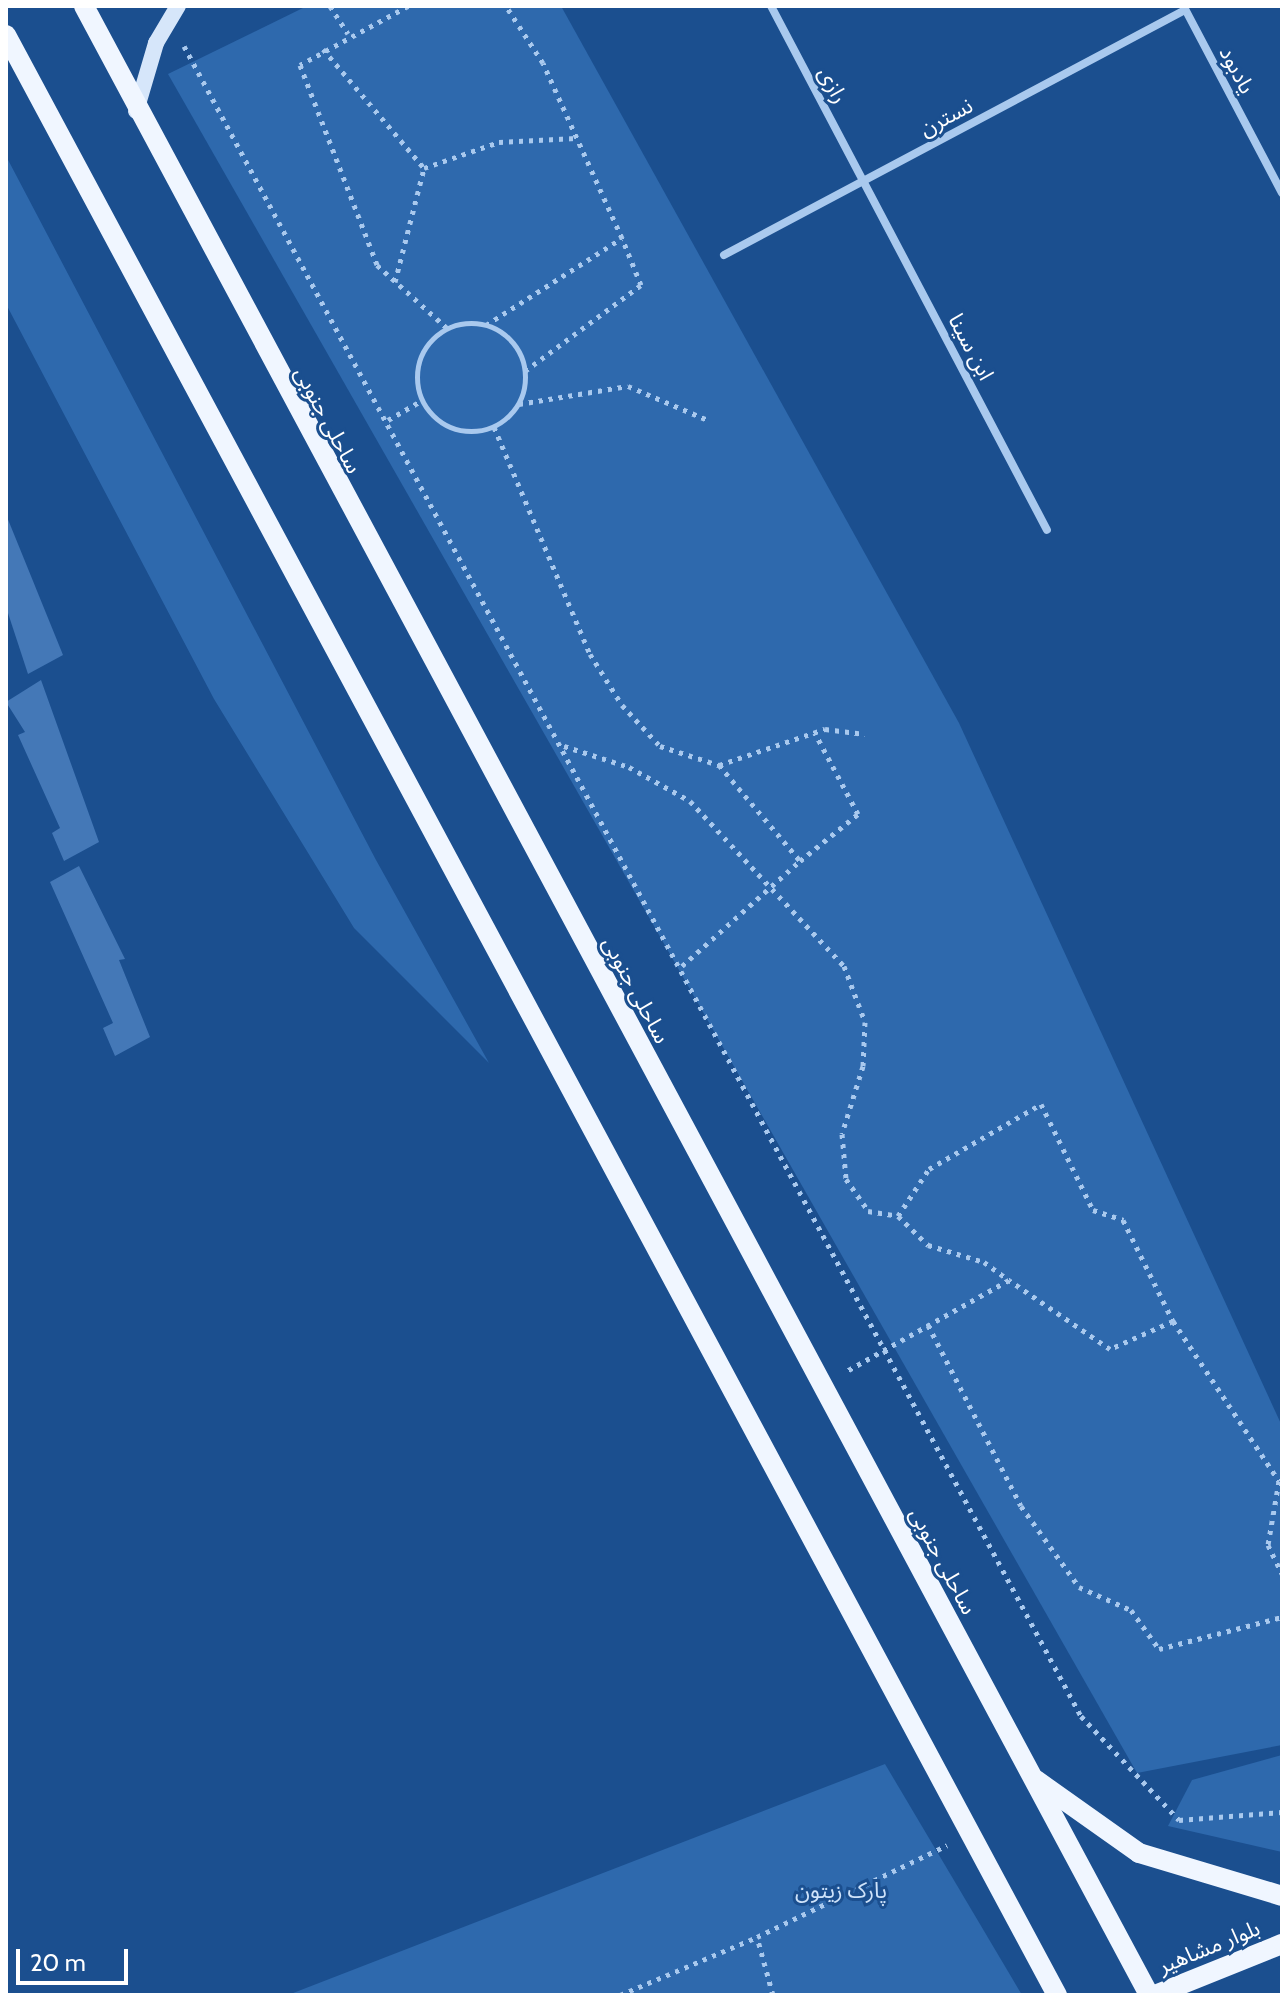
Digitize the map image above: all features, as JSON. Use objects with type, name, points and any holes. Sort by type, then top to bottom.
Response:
[{"type":"main road","name":"ساحلی جنوبی","points":[[84,6],[136,112],[1152,1995]]},
{"type":"main road","points":[[6,35],[1057,1995]]},
{"type":"main road","points":[[1033,1777],[1139,1853],[1282,1896]]},
{"type":"main road","name":"بلوار مشاهیر","points":[[1152,1995],[1282,1944]]},
{"type":"street","name":"رازی","points":[[771,6],[864,181]]},
{"type":"street","name":"نسترن","points":[[724,255],[1184,8]]},
{"type":"street","name":"یادبود","points":[[1184,8],[1282,193]]},
{"type":"street","points":[[136,112],[174,13]]},
{"type":"street","name":"ابن سینا","points":[[864,181],[1047,530]]},
{"type":"path","points":[[330,6],[348,34]]},
{"type":"path","points":[[408,6],[348,34],[300,65],[306,92],[377,265],[447,328]]},
{"type":"path","points":[[506,6],[543,63],[641,285],[525,371]]},
{"type":"path","points":[[174,13],[388,420],[1081,1716],[1179,1820],[1282,1812]]},
{"type":"path","points":[[323,49],[424,168]]},
{"type":"path","points":[[424,168],[499,142],[576,138]]},
{"type":"path","points":[[395,282],[424,168]]},
{"type":"path","points":[[486,325],[510,340],[525,371],[518,404],[494,427],[444,426],[421,401],[422,351],[447,328],[486,325],[622,238]]},
{"type":"path","points":[[518,404],[628,386],[710,421]]},
{"type":"path","points":[[388,420],[421,401]]},
{"type":"path","points":[[494,427],[590,654],[622,705],[660,746],[719,765],[800,861]]},
{"type":"path","points":[[719,765],[815,733],[865,734]]},
{"type":"path","points":[[682,966],[774,891],[800,861],[858,814],[815,733]]},
{"type":"path","points":[[563,745],[629,767],[690,801],[844,966],[865,1022],[863,1066],[842,1134],[846,1179],[868,1211],[898,1216],[928,1245],[984,1262],[1110,1349],[1173,1321]]},
{"type":"path","points":[[898,1216],[929,1169],[1041,1104],[1093,1210],[1123,1220],[1173,1321],[1209,1384],[1260,1443],[1279,1481],[1268,1545],[1282,1574]]},
{"type":"path","points":[[822,1385],[1009,1280]]},
{"type":"path","points":[[928,1325],[1021,1506],[1079,1587],[1131,1610],[1159,1649],[1282,1617]]},
{"type":"path","points":[[620,1995],[757,1937],[972,1833]]},
{"type":"path","points":[[757,1937],[773,1995]]},
{"type":"green space","points":[[307,6],[561,6],[959,723],[1282,1426],[1282,1745],[1137,1773],[168,74]]},
{"type":"green space","points":[[6,156],[376,860],[489,1063],[354,928],[214,699],[6,304]]},
{"type":"green space","points":[[1282,1755],[1282,1852],[1168,1826],[1192,1780]]},
{"type":"green space","name":"پارک زیتون","points":[[885,1764],[1022,1995],[288,1995]]},
{"type":"building","points":[[7,517],[63,655],[28,674],[6,607]]},
{"type":"building","points":[[41,680],[99,842],[64,861],[52,833],[60,828],[18,735],[25,732],[6,702]]},
{"type":"building","points":[[79,866],[125,959],[119,960],[150,1037],[115,1056],[103,1028],[113,1023],[50,882]]}]
